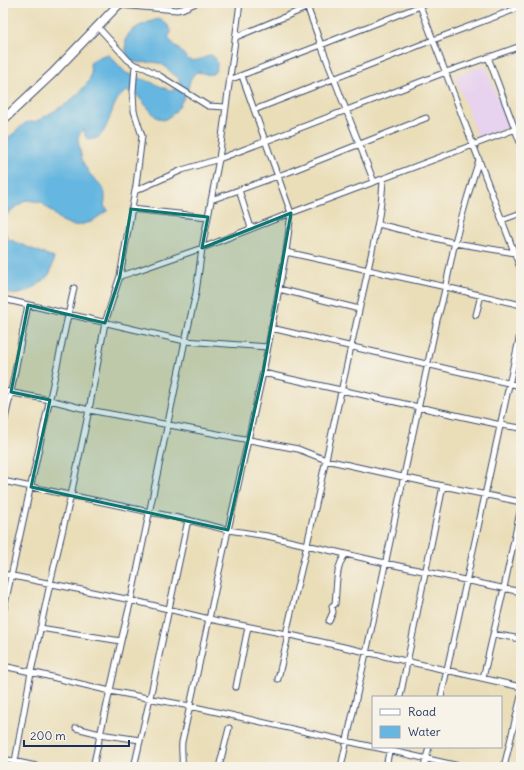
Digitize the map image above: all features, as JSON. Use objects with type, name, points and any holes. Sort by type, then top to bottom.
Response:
[{"type":"highway","points":[[3,120],[49,78],[119,4]]},
{"type":"street","points":[[119,4],[177,10],[196,3]]},
{"type":"street","points":[[93,767],[131,600],[196,293],[202,248],[219,159],[240,3]]},
{"type":"street","points":[[236,37],[307,5],[318,3]]},
{"type":"street","points":[[229,80],[321,45],[419,4],[428,3]]},
{"type":"street","points":[[419,4],[521,270]]},
{"type":"street","points":[[307,5],[374,182]]},
{"type":"street","points":[[254,110],[521,7]]},
{"type":"street","points":[[98,27],[135,65],[160,76],[208,106],[226,107]]},
{"type":"street","points":[[135,191],[182,170],[219,159],[446,72],[521,46]]},
{"type":"street","points":[[488,57],[521,145]]},
{"type":"street","points":[[14,764],[40,628],[71,495],[105,323],[120,276],[132,209],[142,136],[134,111],[133,92],[135,65]]},
{"type":"street","points":[[182,767],[182,742],[263,373],[286,252],[291,213],[242,76]]},
{"type":"street","points":[[211,200],[278,176],[426,118]]},
{"type":"street","points":[[120,276],[202,248],[251,228],[521,127]]},
{"type":"street","points":[[341,767],[455,243],[472,179],[479,160]]},
{"type":"street","points":[[278,679],[286,634],[378,224],[383,179]]},
{"type":"street","points":[[239,190],[251,228]]},
{"type":"street","points":[[132,209],[208,217]]},
{"type":"street","points":[[502,220],[521,213]]},
{"type":"street","points":[[378,224],[455,243],[515,253]]},
{"type":"street","points":[[286,252],[521,305]]},
{"type":"street","points":[[3,613],[74,288]]},
{"type":"street","points":[[279,289],[359,309]]},
{"type":"street","points":[[476,315],[481,295]]},
{"type":"street","points":[[3,300],[185,341],[268,347]]},
{"type":"street","points":[[3,428],[28,305]]},
{"type":"street","points":[[271,328],[521,386]]},
{"type":"street","points":[[441,696],[521,330]]},
{"type":"street","points":[[263,373],[501,425],[521,428]]},
{"type":"street","points":[[3,390],[89,410],[298,449],[326,460],[521,502]]},
{"type":"street","points":[[3,481],[188,520],[228,530],[268,536],[521,592]]},
{"type":"street","points":[[400,696],[443,486]]},
{"type":"street","points":[[483,678],[521,507]]},
{"type":"street","points":[[134,767],[170,609],[188,520]]},
{"type":"street","points":[[329,621],[333,612],[332,606],[335,604],[341,561],[346,554]]},
{"type":"street","points":[[3,574],[131,600],[209,619],[286,634],[521,687]]},
{"type":"street","points":[[236,687],[248,627]]},
{"type":"street","points":[[40,628],[121,641]]},
{"type":"street","points":[[493,634],[521,639]]},
{"type":"street","points":[[3,666],[110,692],[190,706],[372,747]]},
{"type":"street","points":[[504,767],[521,696]]},
{"type":"street","points":[[76,728],[100,734],[140,740]]},
{"type":"street","points":[[219,767],[229,728]]},
{"type":"street","points":[[424,767],[429,748]]},
{"type":"street","points":[[386,767],[389,749],[459,766]]},
{"type":"street","points":[[3,759],[14,764],[41,767]]},
{"type":"highlighted area","points":[[131,209],[208,217],[202,248],[291,213],[263,373],[228,530],[31,487],[50,400],[11,392],[28,305],[105,323],[120,276]]},
{"type":"shaded area","points":[[485,65],[509,126],[478,138],[455,76]]},
{"type":"water","points":[[158,19],[168,26],[171,33],[168,37],[169,39],[189,60],[197,60],[210,55],[217,61],[217,68],[212,74],[198,72],[194,74],[187,91],[175,112],[163,120],[156,117],[136,94],[128,91],[119,97],[101,135],[88,139],[85,136],[85,130],[80,133],[78,140],[83,162],[90,174],[103,188],[105,192],[104,206],[108,210],[91,222],[74,226],[62,221],[41,202],[26,200],[12,210],[3,219],[3,141],[25,123],[37,121],[68,103],[89,81],[91,74],[90,64],[93,60],[104,55],[109,55],[126,73],[169,90],[173,90],[177,87],[180,82],[178,77],[164,66],[155,62],[134,62],[130,59],[126,52],[126,40],[129,33],[141,25]]},
{"type":"water","points":[[3,228],[8,239],[54,258],[49,275],[32,289],[22,293],[14,294],[3,291]]}]
